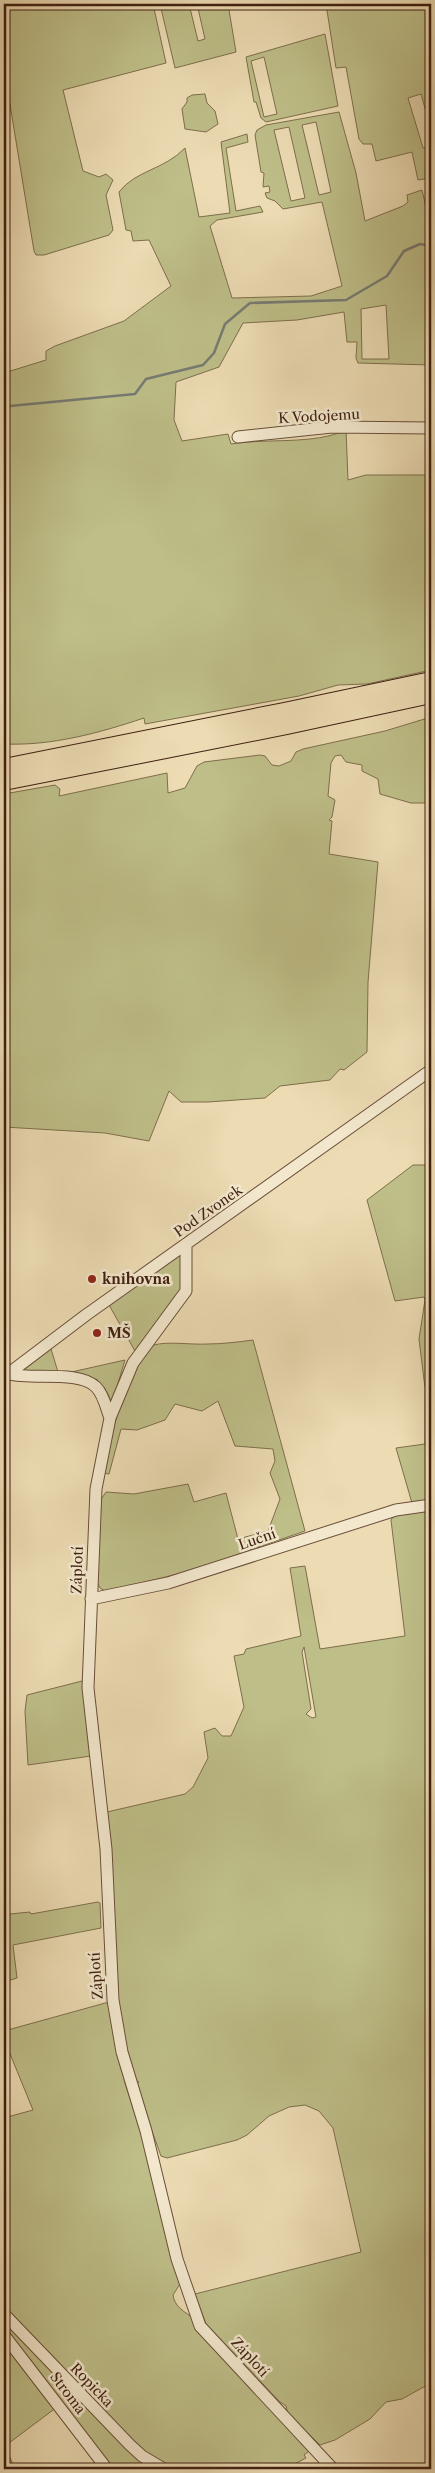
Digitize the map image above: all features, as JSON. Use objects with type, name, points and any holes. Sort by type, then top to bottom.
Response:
[{"type":"highway","points":[[4,767],[284,712],[431,680]]},
{"type":"highway","points":[[4,782],[287,726],[431,695]]},
{"type":"street","name":"K Vodojemu","points":[[238,437],[332,427],[431,428]]},
{"type":"street","name":"Pod Zvonek","points":[[6,1376],[86,1315],[431,1070]]},
{"type":"street","name":"Záplotí","points":[[186,1244],[186,1291],[132,1363],[110,1418],[96,1488],[88,1688],[106,1849],[113,2000],[122,2052],[146,2131],[177,2259],[200,2326],[333,2469]]},
{"type":"street","points":[[6,1376],[76,1378],[88,1381],[102,1396],[110,1418]]},
{"type":"street","name":"Luční","points":[[91,1599],[168,1583],[396,1510],[431,1505]]},
{"type":"street","name":"Ropicka","points":[[4,2314],[130,2445],[142,2456],[164,2469]]},
{"type":"street","name":"Stroma","points":[[4,2335],[106,2469]]},
{"type":"green space","points":[[4,4],[153,4],[166,63],[63,90],[83,171],[99,177],[106,174],[113,180],[106,195],[113,230],[109,235],[44,255],[36,255],[34,251],[6,80],[4,80]]},
{"type":"green space","points":[[160,4],[189,4],[198,41],[205,39],[197,4],[228,4],[236,52],[175,68]]},
{"type":"green space","points":[[326,4],[431,4],[431,130],[421,94],[408,98],[423,148],[431,146],[431,178],[418,180],[412,152],[376,161],[372,144],[363,144],[359,139],[346,67],[336,68]]},
{"type":"green space","points":[[325,34],[338,106],[266,122],[261,118],[256,102],[254,102],[246,57]],"holes":[[[264,57],[277,114],[264,117],[251,61]]]},
{"type":"green space","points":[[205,94],[207,103],[215,111],[218,124],[206,132],[185,129],[182,109],[187,102],[187,98],[192,95]]},
{"type":"green space","points":[[339,112],[356,173],[365,221],[403,206],[408,202],[407,195],[422,190],[429,220],[431,219],[431,365],[358,363],[356,358],[357,342],[347,342],[344,312],[297,320],[243,323],[219,367],[176,382],[174,420],[182,441],[228,434],[231,444],[320,438],[346,430],[348,480],[366,475],[431,475],[431,670],[367,684],[338,685],[299,696],[145,724],[144,718],[110,729],[58,741],[4,744],[4,373],[46,360],[46,351],[55,346],[124,321],[171,286],[149,240],[133,241],[131,231],[126,230],[119,192],[134,179],[168,161],[185,148],[199,217],[230,213],[221,142],[247,134],[248,142],[226,148],[236,211],[260,206],[263,212],[217,220],[210,226],[232,298],[311,296],[342,286],[322,202],[283,209],[275,201],[267,198],[265,193],[270,192],[269,186],[263,187],[264,173],[261,172],[255,135],[257,130],[266,125]],"holes":[[[316,122],[331,192],[319,195],[302,125]],[[289,127],[305,198],[291,201],[274,130]],[[386,305],[389,359],[362,359],[361,309]]]},
{"type":"green space","points":[[431,717],[431,803],[411,803],[380,794],[378,779],[362,771],[362,765],[346,762],[341,755],[335,756],[331,763],[328,796],[335,800],[332,817],[329,820],[332,821],[329,854],[378,862],[368,982],[367,1052],[344,1070],[340,1069],[330,1080],[280,1086],[265,1098],[181,1102],[169,1091],[149,1141],[105,1133],[4,1127],[4,794],[55,785],[60,789],[59,796],[167,773],[168,793],[185,788],[197,766],[204,762],[260,755],[265,756],[272,765],[279,766],[291,761],[296,752],[303,749],[385,731]]},
{"type":"green space","points":[[413,1165],[431,1165],[431,1500],[412,1503],[396,1448],[425,1444],[425,1388],[419,1339],[425,1300],[424,1297],[395,1301],[367,1200]]},
{"type":"green space","points":[[179,1256],[182,1257],[182,1289],[135,1351],[109,1305]]},
{"type":"green space","points":[[253,1340],[305,1531],[187,1572],[105,1591],[100,1588],[96,1580],[100,1501],[106,1492],[134,1494],[188,1484],[194,1502],[226,1493],[238,1539],[268,1531],[280,1499],[270,1473],[275,1461],[273,1449],[235,1446],[218,1401],[202,1411],[175,1404],[165,1420],[137,1430],[121,1429],[109,1474],[103,1473],[121,1403],[136,1365],[145,1352],[154,1345],[159,1344],[213,1344]]},
{"type":"green space","points":[[51,1349],[58,1372],[21,1372]]},
{"type":"green space","points":[[125,1360],[112,1403],[101,1386],[67,1373]]},
{"type":"green space","points":[[431,1509],[431,2383],[402,2399],[386,2402],[370,2419],[335,2440],[320,2445],[288,2414],[286,2406],[280,2402],[206,2324],[195,2294],[361,2252],[333,2128],[319,2111],[305,2105],[289,2107],[269,2116],[247,2135],[237,2140],[167,2158],[161,2156],[135,2084],[139,2082],[134,2079],[116,2003],[107,1812],[185,1794],[193,1787],[208,1758],[204,1732],[215,1728],[222,1736],[231,1736],[244,1707],[234,1656],[244,1654],[246,1649],[301,1636],[290,1568],[305,1566],[320,1649],[405,1636],[391,1520],[394,1515]],"holes":[[[304,1647],[316,1717],[312,1718],[306,1714],[311,1709],[302,1652]]]},
{"type":"green space","points":[[84,1682],[91,1756],[28,1765],[25,1711],[27,1695]]},
{"type":"green space","points":[[4,1882],[6,1902],[10,1914],[30,1912],[31,1914],[98,1902],[100,1903],[101,1928],[13,1945],[17,1978],[4,1982]]},
{"type":"green space","points":[[109,2002],[125,2083],[150,2160],[180,2284],[173,2295],[175,2301],[309,2451],[304,2455],[306,2458],[285,2469],[112,2469],[57,2407],[5,2446],[15,2469],[4,2469],[4,2118],[33,2110],[4,2039],[4,2031]]},
{"type":"waterway","points":[[4,404],[10,406],[135,394],[146,379],[203,365],[214,353],[225,324],[250,303],[346,300],[387,276],[404,251],[420,244],[431,246]]},
{"type":"waterway","points":[[4,2458],[7,2469]]},
{"type":"place","name":"knihovna","points":[[92,1279]]},
{"type":"place","name":"MŠ","points":[[97,1333]]}]
